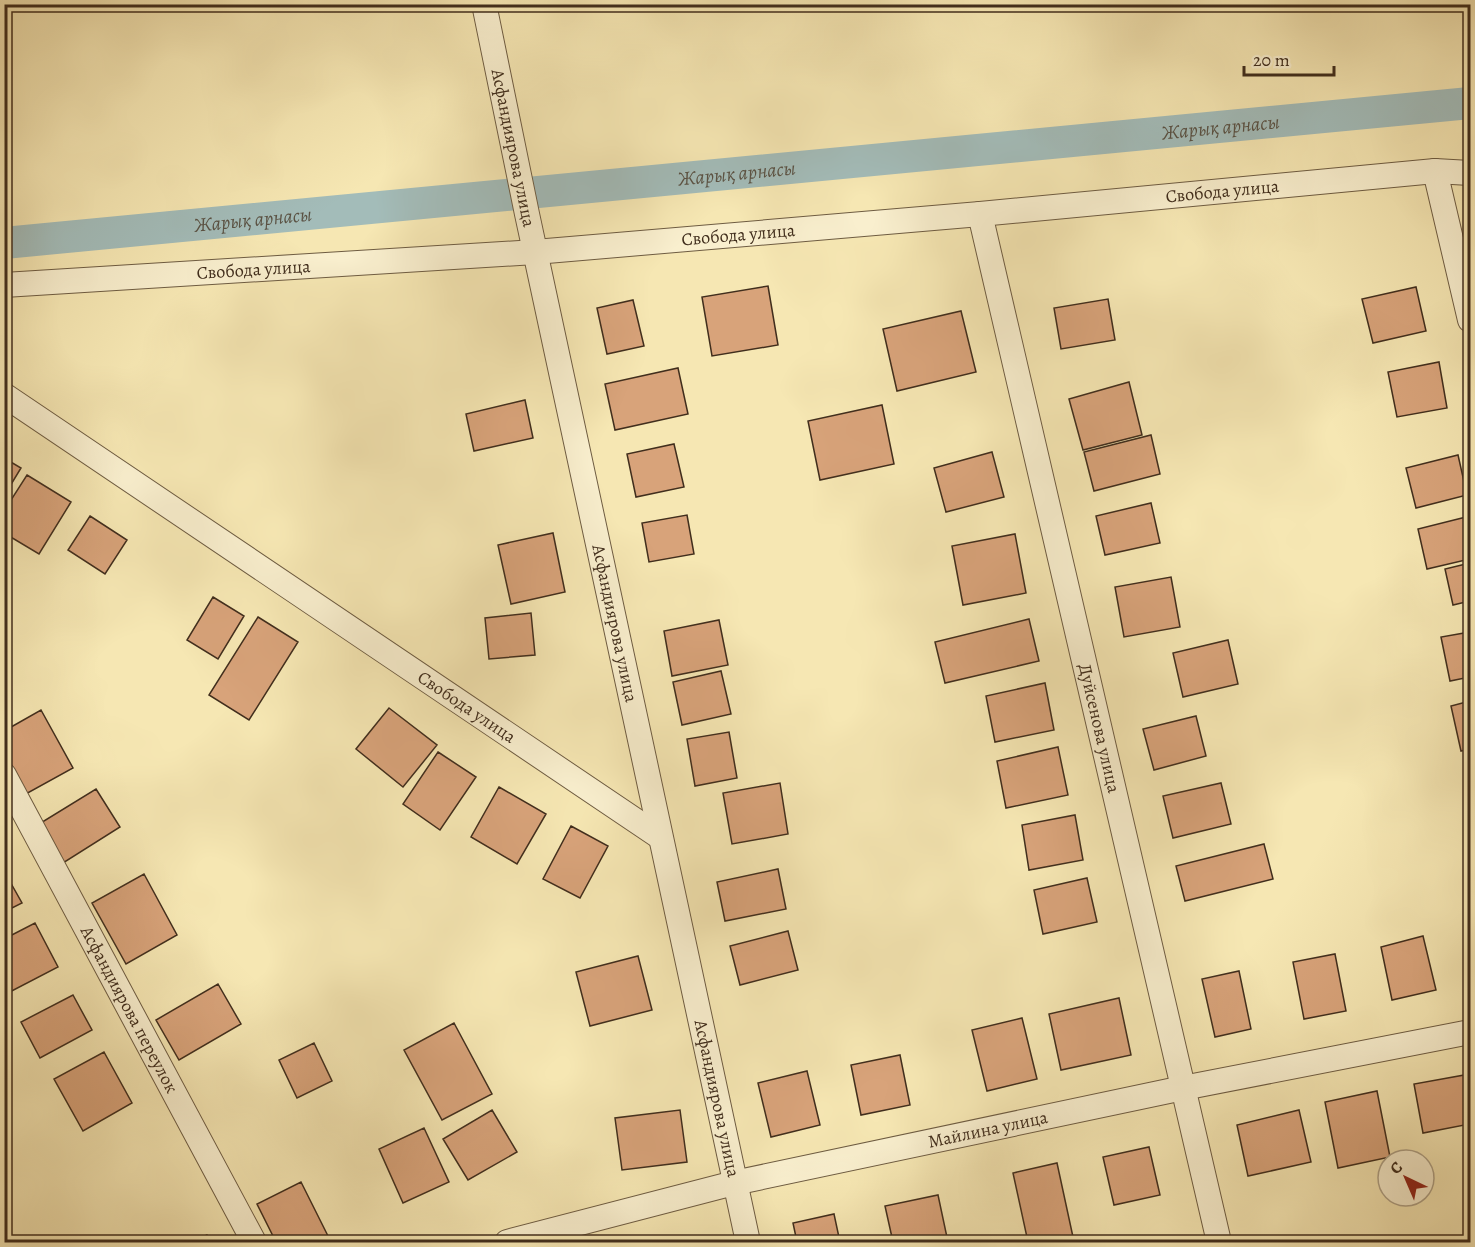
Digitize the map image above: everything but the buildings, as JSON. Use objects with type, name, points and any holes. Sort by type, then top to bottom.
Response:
[{"type":"street","name":"Асфандиярова улица","points":[[484,4],[535,252],[748,1242]]},
{"type":"street","name":"Свобода улица","points":[[4,285],[535,252],[980,214],[1435,171],[1470,173]]},
{"type":"street","points":[[1435,171],[1470,320]]},
{"type":"street","name":"Дуйсенова улица","points":[[980,214],[1219,1242]]},
{"type":"street","name":"Свобода улица","points":[[4,395],[660,837]]},
{"type":"street","name":"Асфандиярова переулок","points":[[4,775],[254,1242]]},
{"type":"street","name":"Майлина улица","points":[[507,1242],[734,1184],[1183,1088],[1470,1032]]},
{"type":"waterway","name":"Жарық арнасы","points":[[4,243],[1470,103]]}]
